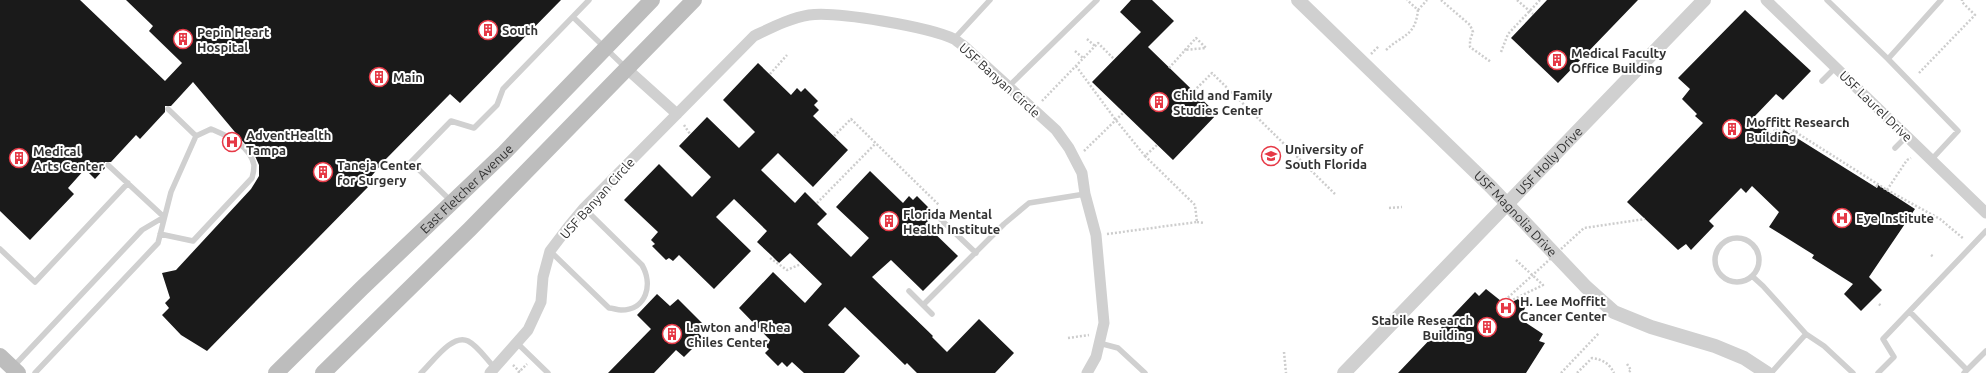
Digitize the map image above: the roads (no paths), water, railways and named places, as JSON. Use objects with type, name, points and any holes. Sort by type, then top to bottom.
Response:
[{"type":"main road","name":"East Fletcher Avenue","points":[[276,373],[362,288],[453,203],[652,0]]},
{"type":"main road","points":[[323,373],[470,229],[694,0]]},
{"type":"main road","points":[[0,356],[15,370]]},
{"type":"street","name":"USF Magnolia Drive","points":[[1298,0],[1491,187],[1586,287],[1614,312],[1652,327],[1715,346],[1744,358],[1767,373]]},
{"type":"street","name":"USF Holly Drive","points":[[1344,373],[1704,0]]},
{"type":"street","name":"USF Laurel Drive","points":[[1766,0],[1932,159],[1986,213]]},
{"type":"street","name":"USF Banyan Circle","points":[[492,370],[528,330],[540,302],[543,277],[550,251],[584,208],[754,36],[808,15],[839,14],[916,28],[954,39],[1056,130],[1076,160],[1082,174],[1085,194],[1096,235],[1104,323],[1096,357],[1087,373]]},
{"type":"street","points":[[627,69],[677,114]]},
{"type":"lane","points":[[453,203],[411,162],[451,121],[474,128],[497,105],[503,88],[589,0]]},
{"type":"lane","points":[[954,39],[990,0]]},
{"type":"lane","points":[[1008,87],[1096,0]]},
{"type":"lane","points":[[1827,0],[1888,59],[1958,131],[1932,159]]},
{"type":"lane","points":[[1888,59],[1941,0]]},
{"type":"lane","points":[[573,17],[627,69]]},
{"type":"lane","points":[[1822,81],[1836,67]]},
{"type":"lane","points":[[168,109],[196,136]]},
{"type":"lane","points":[[35,373],[158,243],[160,234],[164,217],[171,192],[196,136],[211,129],[233,139],[245,150],[254,165],[252,178],[193,241],[160,234]]},
{"type":"lane","points":[[1895,148],[1907,136]]},
{"type":"lane","points":[[108,165],[164,217]]},
{"type":"lane","points":[[0,249],[35,282],[128,183]]},
{"type":"lane","points":[[923,305],[1004,224],[1029,203],[1085,194]]},
{"type":"lane","points":[[550,251],[609,308],[622,310],[634,307],[644,297],[648,285],[648,275],[642,265],[584,208]]},
{"type":"lane","points":[[935,214],[976,253]]},
{"type":"lane","points":[[15,370],[142,230],[164,217]]},
{"type":"lane","points":[[1878,373],[1894,357],[1883,339],[1986,231]]},
{"type":"lane","points":[[1742,239],[1749,242],[1756,249],[1759,258],[1758,267],[1752,276],[1741,282],[1732,282],[1724,278],[1718,272],[1716,267],[1716,255],[1724,243],[1730,240],[1742,239]]},
{"type":"lane","points":[[1752,276],[1763,286],[1806,334],[1824,346],[1852,373]]},
{"type":"lane","points":[[908,291],[932,314]]},
{"type":"lane","points":[[1910,312],[1966,371],[1986,351]]},
{"type":"lane","points":[[1771,373],[1806,334]]},
{"type":"lane","points":[[422,373],[452,342],[463,339],[469,342],[492,370]]},
{"type":"lane","points":[[517,343],[548,373]]},
{"type":"lane","points":[[1099,343],[1118,348],[1145,373]]},
{"type":"place","name":"South","points":[[488,30]]},
{"type":"place","name":"Pepin Heart Hospital","points":[[183,39]]},
{"type":"place","name":"Medical Faculty Office Building","points":[[1557,60]]},
{"type":"place","name":"Main","points":[[379,77]]},
{"type":"place","name":"Child and Family Studies Center","points":[[1159,102]]},
{"type":"place","name":"Moffitt Research Building","points":[[1732,129]]},
{"type":"place","name":"AdventHealth Tampa","points":[[232,142]]},
{"type":"place","name":"University of South Florida","points":[[1271,156]]},
{"type":"place","name":"Medical Arts Center","points":[[19,158]]},
{"type":"place","name":"Taneja Center for Surgery","points":[[323,172]]},
{"type":"place","name":"Eye Institute","points":[[1842,218]]},
{"type":"place","name":"Florida Mental Health Institute","points":[[889,221]]},
{"type":"place","name":"H. Lee Moffitt Cancer Center","points":[[1506,308]]},
{"type":"place","name":"Stabile Research Building","points":[[1487,327]]},
{"type":"place","name":"Lawton and Rhea Chiles Center","points":[[672,334]]}]
